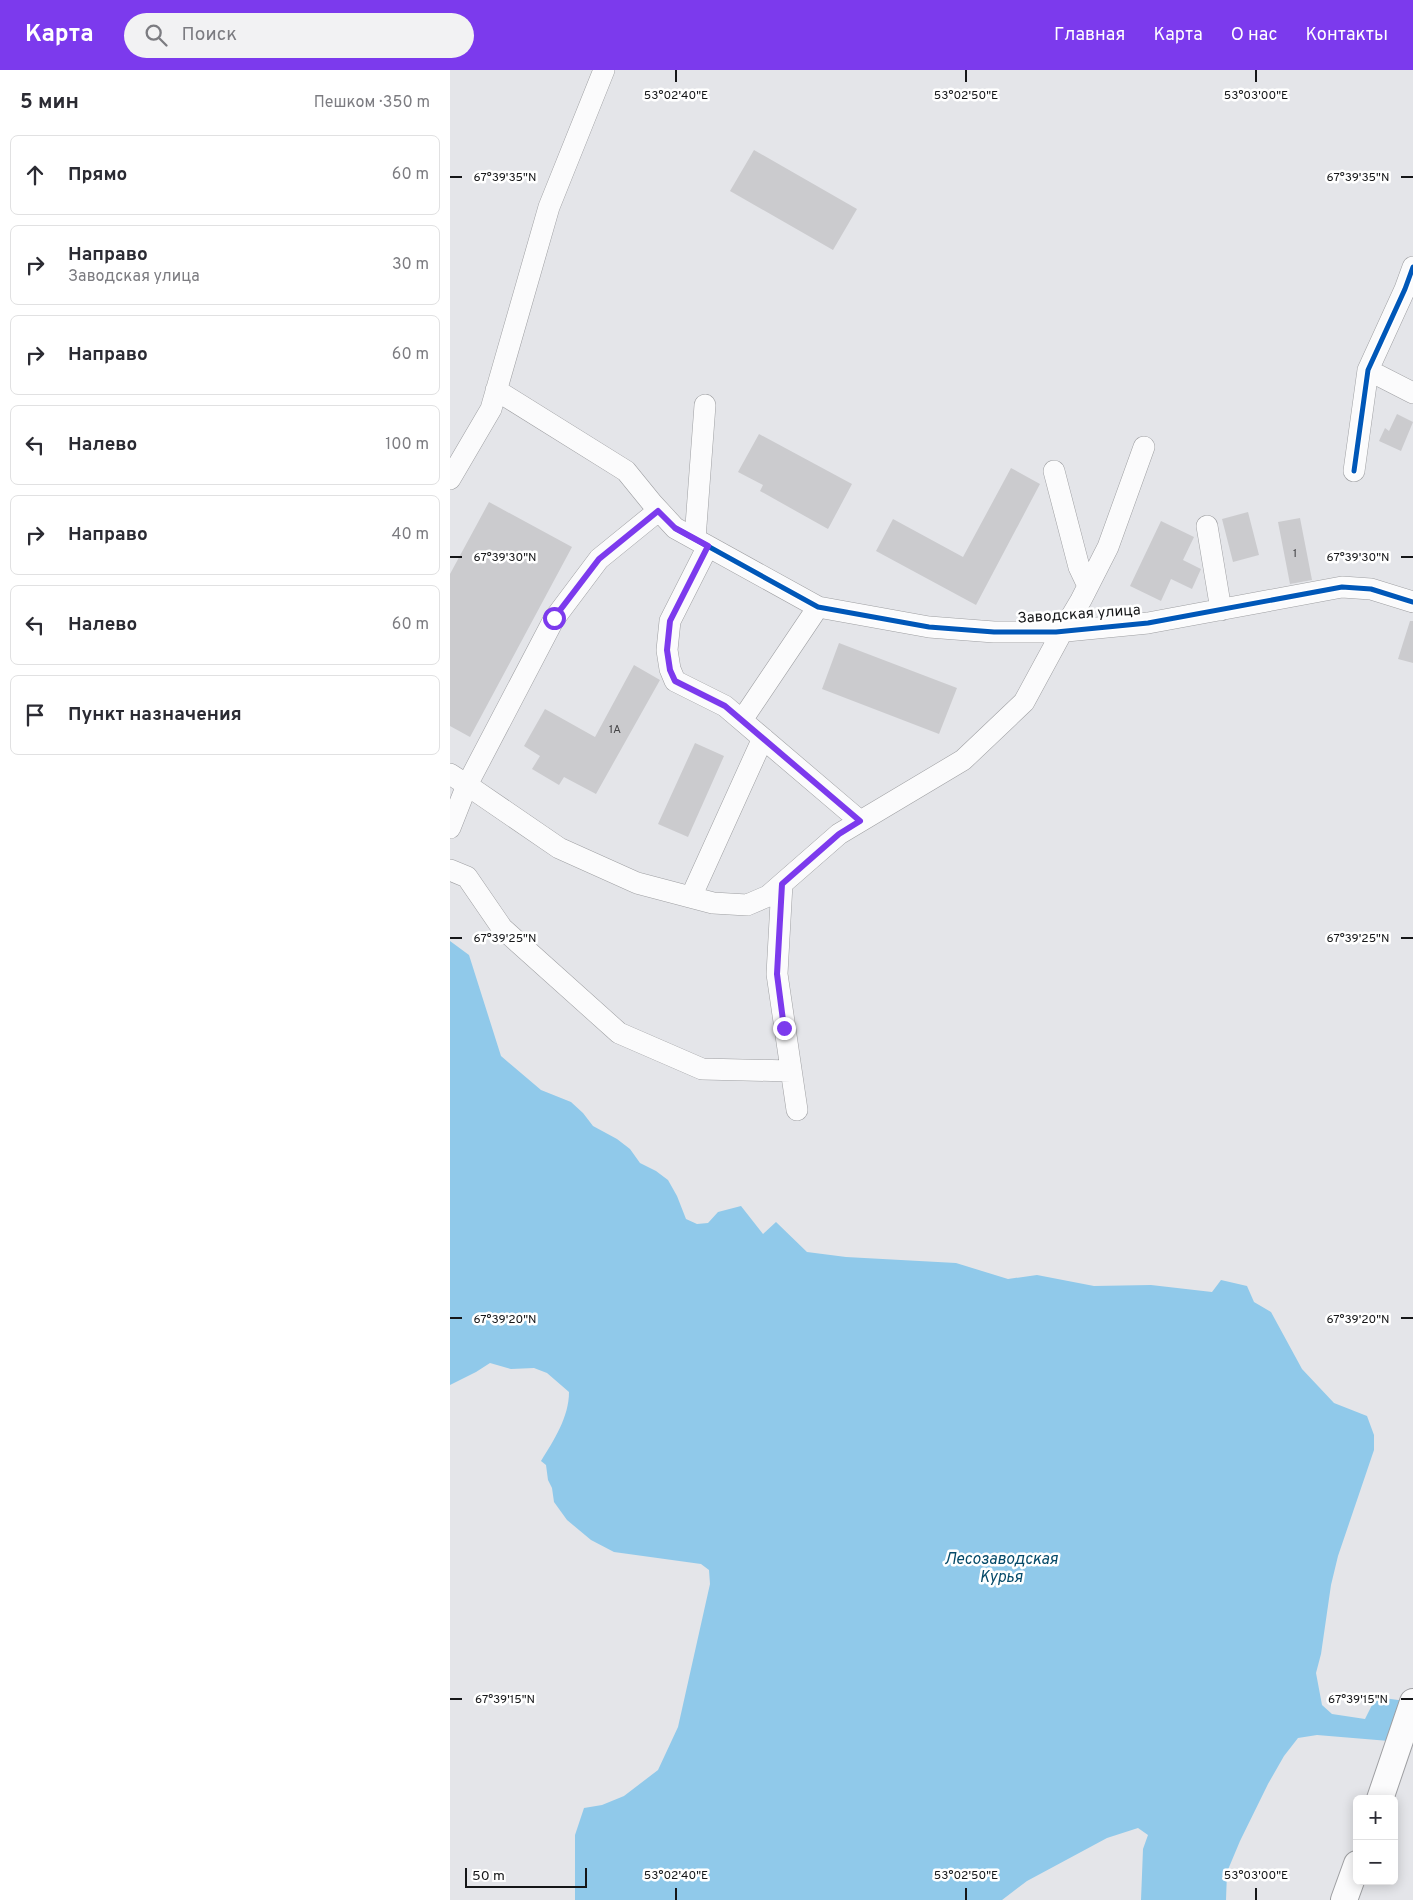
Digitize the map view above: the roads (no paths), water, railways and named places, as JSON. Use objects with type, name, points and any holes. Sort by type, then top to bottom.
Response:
[{"type":"main road","points":[[1384,1787],[1413,1702]]},
{"type":"main road","points":[[1344,1900],[1353,1875]]},
{"type":"street","points":[[450,479],[491,409],[549,207],[604,70]]},
{"type":"street","points":[[1354,470],[1368,370],[1406,289],[1413,267]]},
{"type":"street","points":[[1368,370],[1413,393]]},
{"type":"street","name":"Заводская улица","points":[[496,390],[626,471],[658,511],[675,528],[818,607],[929,627],[994,632],[1062,632],[1148,623],[1342,587],[1371,589],[1413,602]]},
{"type":"street","points":[[705,405],[702,543],[670,621],[667,650],[670,670],[675,681],[725,706],[860,821]]},
{"type":"street","points":[[459,779],[559,848],[637,883],[713,903],[747,905],[768,896],[839,834],[963,760],[1024,702],[1108,547],[1144,447]]},
{"type":"street","points":[[1054,471],[1079,567],[1088,586]]},
{"type":"street","points":[[450,828],[459,779],[554,618],[599,559],[658,511]]},
{"type":"street","points":[[1207,526],[1221,610]]},
{"type":"street","points":[[742,720],[818,607]]},
{"type":"street","points":[[691,897],[763,738]]},
{"type":"street","points":[[450,870],[467,877],[502,928],[619,1032],[702,1069],[791,1071]]},
{"type":"street","points":[[782,884],[777,974],[797,1110]]},
{"type":"water","name":"Лесозаводская Курья","points":[[450,941],[469,955],[501,1056],[541,1090],[571,1102],[593,1126],[617,1139],[630,1149],[640,1163],[668,1180],[686,1219],[697,1224],[708,1223],[718,1212],[741,1206],[763,1234],[776,1222],[807,1252],[846,1257],[956,1263],[1008,1279],[1037,1275],[1094,1286],[1151,1285],[1212,1292],[1221,1280],[1247,1286],[1254,1302],[1271,1312],[1302,1369],[1334,1403],[1367,1416],[1374,1435],[1374,1450],[1338,1556],[1331,1585],[1321,1654],[1316,1673],[1322,1705],[1332,1714],[1365,1719],[1376,1697],[1413,1702],[1413,1743],[1317,1735],[1298,1738],[1284,1756],[1268,1784],[1240,1841],[1227,1872],[1226,1900],[1141,1900],[1143,1849],[1148,1835],[1138,1828],[1107,1838],[1027,1881],[1002,1900],[575,1900],[575,1835],[584,1808],[602,1805],[624,1796],[658,1770],[678,1727],[710,1584],[709,1570],[701,1564],[614,1552],[591,1540],[567,1520],[554,1502],[546,1465],[541,1461],[556,1437],[564,1419],[569,1392],[547,1373],[534,1368],[511,1369],[490,1363],[450,1385]]}]
